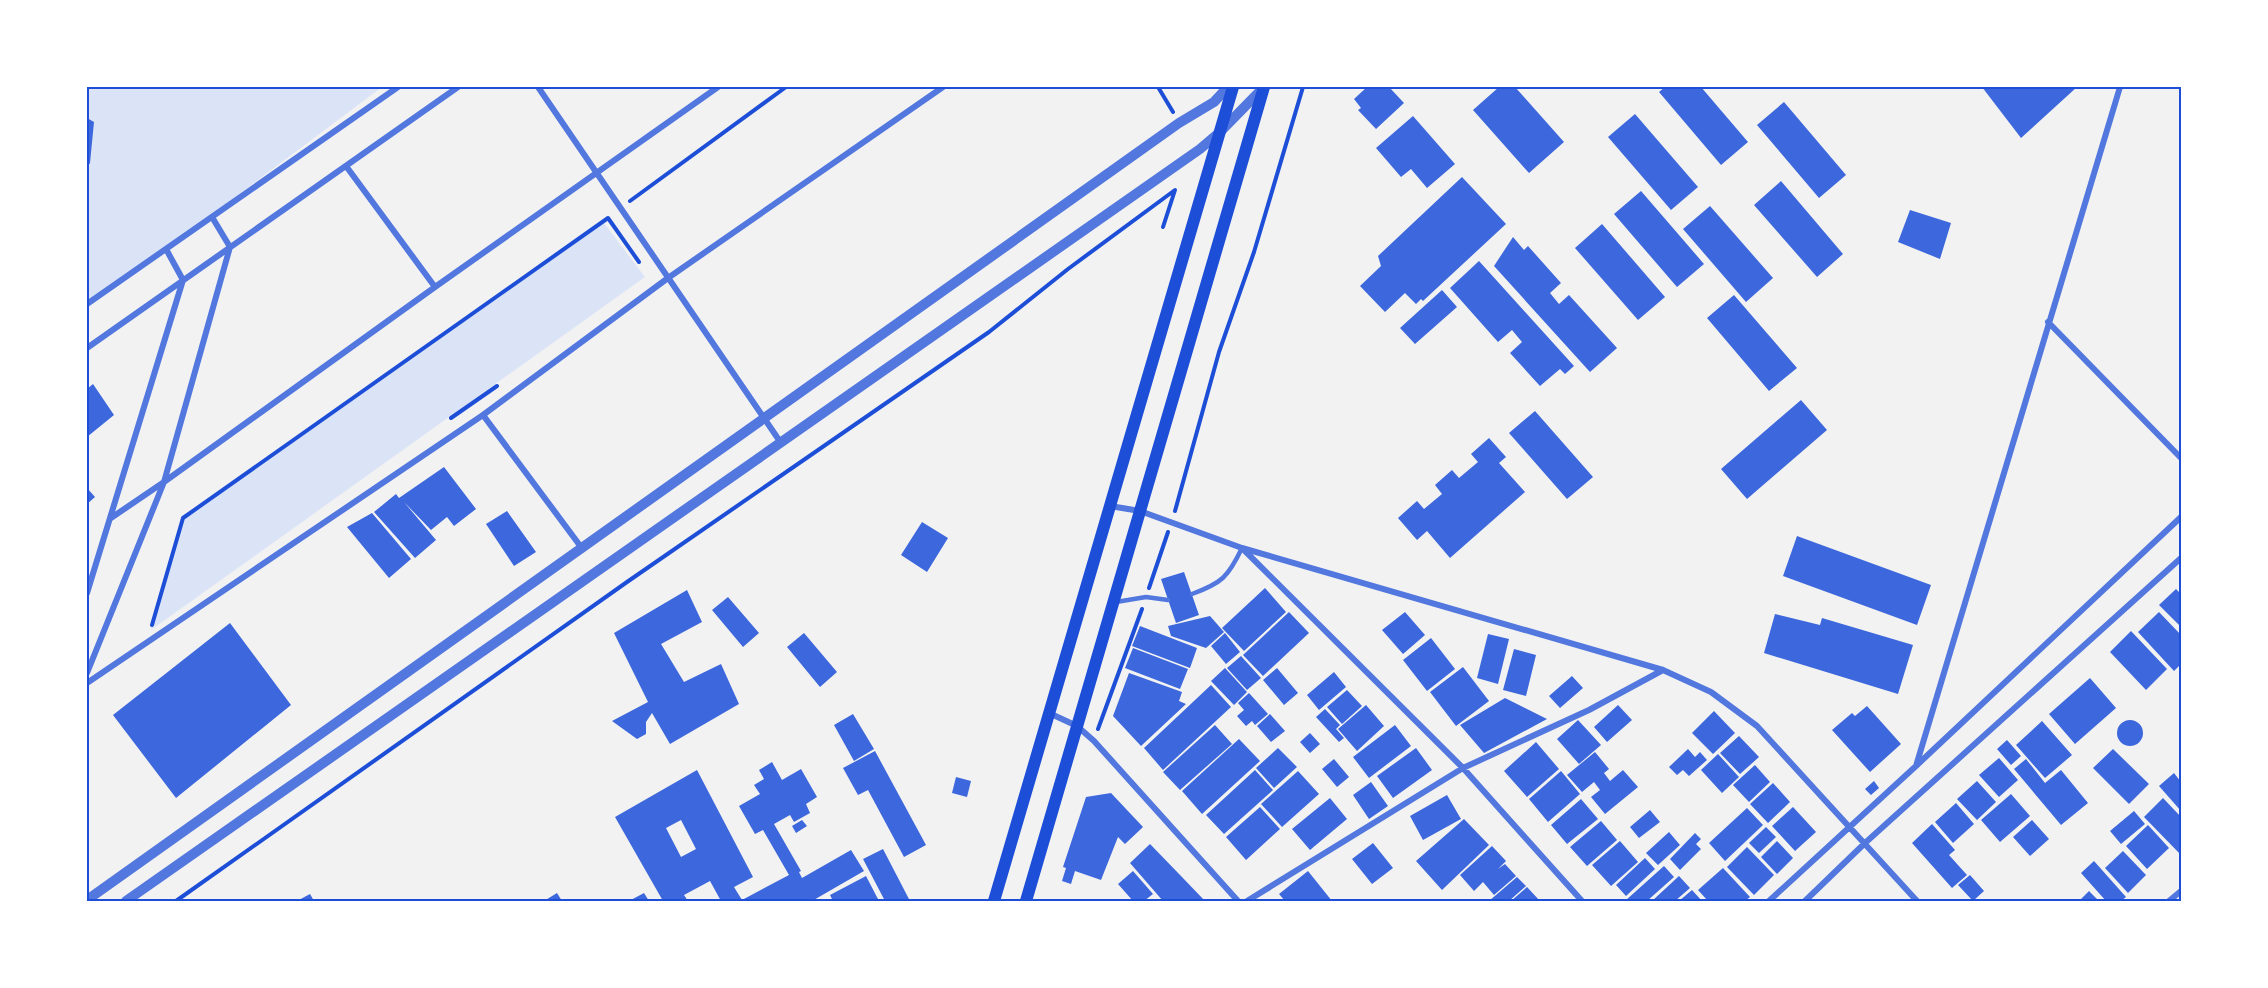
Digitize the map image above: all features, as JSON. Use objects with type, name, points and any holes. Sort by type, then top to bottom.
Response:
[{"type":"main road","points":[[994,901],[1233,87]]},
{"type":"main road","points":[[1026,901],[1264,87]]},
{"type":"street","points":[[87,304],[398,87]]},
{"type":"street","points":[[87,348],[458,87]]},
{"type":"street","points":[[538,87],[781,443]]},
{"type":"street","points":[[111,518],[717,87]]},
{"type":"street","points":[[87,683],[483,415],[668,278],[944,87]]},
{"type":"street","points":[[87,900],[1179,123],[1214,102],[1228,87]]},
{"type":"street","points":[[126,901],[1200,149],[1264,87]]},
{"type":"street","points":[[1916,766],[2120,87]]},
{"type":"street","points":[[346,166],[435,287]]},
{"type":"street","points":[[87,673],[164,482],[230,247],[212,217]]},
{"type":"street","points":[[87,593],[183,280],[166,249]]},
{"type":"street","points":[[2049,322],[2181,458]]},
{"type":"street","points":[[483,415],[581,547]]},
{"type":"street","points":[[1110,506],[1140,511],[1242,548],[1663,670],[1711,692],[1757,726],[1917,901]]},
{"type":"street","points":[[1768,901],[2181,518]]},
{"type":"street","points":[[1242,548],[1463,768],[1582,901]]},
{"type":"street","points":[[1805,901],[1865,843],[2181,558]]},
{"type":"street","points":[[1247,901],[1463,768],[1589,710],[1663,670]]},
{"type":"street","points":[[1049,713],[1077,726],[1094,741],[1238,901]]},
{"type":"street","points":[[2169,901],[2181,891]]},
{"type":"lane","points":[[1192,594],[1214,585],[1231,571],[1242,548]]},
{"type":"lane","points":[[1113,602],[1146,597],[1168,600]]},
{"type":"path","points":[[159,625],[150,632],[183,518],[608,218],[786,87]]},
{"type":"path","points":[[1158,87],[1179,123]]},
{"type":"path","points":[[1094,741],[1172,522],[1220,352],[1254,252],[1303,87]]},
{"type":"path","points":[[176,901],[627,582],[980,339],[1068,269],[1174,190],[1163,227]]},
{"type":"path","points":[[608,218],[644,269]]},
{"type":"path","points":[[448,420],[506,380]]},
{"type":"shaded area","points":[[87,87],[382,87],[87,308]]},
{"type":"shaded area","points":[[604,223],[645,277],[151,630],[183,519]]},
{"type":"building","points":[[1367,87],[1389,87],[1404,103],[1376,129],[1358,110],[1361,108],[1354,99]]},
{"type":"building","points":[[1499,87],[1515,87],[1564,142],[1529,173],[1473,110]]},
{"type":"building","points":[[1665,87],[1701,87],[1748,142],[1721,165],[1659,92]]},
{"type":"building","points":[[1982,87],[2077,87],[2021,138]]},
{"type":"building","points":[[1784,102],[1846,175],[1819,198],[1757,125]]},
{"type":"building","points":[[1635,114],[1698,187],[1671,210],[1608,137]]},
{"type":"building","points":[[1413,116],[1455,164],[1427,188],[1411,169],[1401,177],[1376,148]]},
{"type":"building","points":[[87,118],[94,122],[90,163],[87,168]]},
{"type":"building","points":[[1462,177],[1506,224],[1423,301],[1421,299],[1416,304],[1405,293],[1385,312],[1360,286],[1381,266],[1378,256]]},
{"type":"building","points":[[1781,181],[1843,254],[1817,277],[1754,205]]},
{"type":"building","points":[[1641,191],[1704,264],[1677,287],[1614,214]]},
{"type":"building","points":[[1710,206],[1773,278],[1746,302],[1683,229]]},
{"type":"building","points":[[1910,210],[1951,223],[1940,259],[1898,242]]},
{"type":"building","points":[[1602,224],[1665,297],[1638,320],[1575,248]]},
{"type":"building","points":[[1513,237],[1524,250],[1528,246],[1561,283],[1550,293],[1559,304],[1569,295],[1617,348],[1590,372],[1494,266]]},
{"type":"building","points":[[1479,261],[1574,366],[1565,374],[1560,369],[1540,386],[1510,353],[1522,342],[1512,330],[1498,342],[1450,288]]},
{"type":"building","points":[[1442,290],[1457,307],[1415,344],[1400,328]]},
{"type":"building","points":[[1734,295],[1797,368],[1769,391],[1707,318]]},
{"type":"building","points":[[93,384],[114,415],[87,437],[87,389]]},
{"type":"building","points":[[1801,400],[1827,430],[1747,499],[1721,469]]},
{"type":"building","points":[[1535,411],[1593,477],[1567,499],[1509,433]]},
{"type":"building","points":[[1489,438],[1506,457],[1499,463],[1525,492],[1450,558],[1427,531],[1417,540],[1398,518],[1417,501],[1424,509],[1442,494],[1435,485],[1452,470],[1459,478],[1478,462],[1471,454]]},
{"type":"building","points":[[444,467],[476,509],[454,526],[447,517],[431,530],[404,502],[436,540],[415,558],[374,512],[396,494],[399,498]]},
{"type":"building","points":[[87,488],[95,497],[87,504]]},
{"type":"building","points":[[507,511],[536,552],[514,566],[486,524]]},
{"type":"building","points":[[372,513],[411,559],[389,578],[347,527]]},
{"type":"building","points":[[922,522],[948,538],[927,572],[901,555]]},
{"type":"building","points":[[1797,536],[1931,585],[1917,625],[1783,576]]},
{"type":"building","points":[[1184,572],[1199,615],[1176,623],[1161,579]]},
{"type":"building","points":[[1265,588],[1286,612],[1244,651],[1222,628]]},
{"type":"building","points":[[2176,589],[2181,594],[2181,627],[2159,605]]},
{"type":"building","points":[[687,590],[702,622],[661,644],[684,682],[721,664],[739,704],[670,744],[652,713],[646,722],[646,734],[637,739],[612,721],[648,702],[614,633]]},
{"type":"building","points":[[728,597],[759,633],[743,647],[712,610]]},
{"type":"building","points":[[1289,612],[1309,633],[1263,676],[1243,655]]},
{"type":"building","points":[[1405,612],[1425,635],[1403,654],[1382,630]]},
{"type":"building","points":[[2159,612],[2181,635],[2181,664],[2174,671],[2138,632]]},
{"type":"building","points":[[1775,614],[1820,625],[1822,618],[1913,645],[1898,694],[1764,653]]},
{"type":"building","points":[[1210,616],[1224,632],[1206,648],[1171,636],[1168,626]]},
{"type":"building","points":[[230,623],[291,705],[176,798],[113,715]]},
{"type":"building","points":[[1140,626],[1197,648],[1190,668],[1132,646]]},
{"type":"building","points":[[2131,631],[2167,669],[2146,690],[2110,652]]},
{"type":"building","points":[[804,633],[837,672],[820,687],[787,647]]},
{"type":"building","points":[[1225,633],[1240,652],[1226,664],[1211,646]]},
{"type":"building","points":[[1488,634],[1509,639],[1498,684],[1477,678]]},
{"type":"building","points":[[1431,638],[1455,669],[1427,691],[1403,660]]},
{"type":"building","points":[[1133,648],[1188,669],[1180,689],[1125,668]]},
{"type":"building","points":[[1514,649],[1536,655],[1526,696],[1503,690]]},
{"type":"building","points":[[1241,656],[1261,678],[1247,690],[1227,668]]},
{"type":"building","points":[[1463,667],[1489,701],[1456,726],[1430,692]]},
{"type":"building","points":[[1225,668],[1247,692],[1234,705],[1211,681]]},
{"type":"building","points":[[1277,668],[1298,693],[1284,705],[1263,680]]},
{"type":"building","points":[[1334,672],[1346,687],[1319,710],[1307,695]]},
{"type":"building","points":[[1129,673],[1182,692],[1179,701],[1186,704],[1141,746],[1113,716]]},
{"type":"building","points":[[1572,676],[1583,688],[1560,708],[1549,696]]},
{"type":"building","points":[[2090,678],[2116,708],[2075,744],[2049,714]]},
{"type":"building","points":[[1211,685],[1231,707],[1163,770],[1144,748]]},
{"type":"building","points":[[1347,690],[1362,706],[1342,724],[1327,707]]},
{"type":"building","points":[[1249,693],[1268,714],[1255,725],[1252,721],[1246,726],[1237,716],[1244,710],[1238,703]]},
{"type":"building","points":[[1505,698],[1547,719],[1484,753],[1460,725]]},
{"type":"building","points":[[1366,705],[1384,726],[1357,751],[1338,729]]},
{"type":"building","points":[[1618,705],[1632,720],[1607,742],[1594,727]]},
{"type":"building","points":[[1867,706],[1901,744],[1870,772],[1832,730],[1852,713],[1855,716]]},
{"type":"building","points":[[1325,709],[1340,725],[1336,729],[1344,738],[1339,742],[1316,717]]},
{"type":"building","points":[[1714,711],[1735,733],[1713,754],[1692,733]]},
{"type":"building","points":[[853,714],[874,749],[854,761],[834,725]]},
{"type":"building","points":[[1270,714],[1285,731],[1271,742],[1257,726]]},
{"type":"building","points":[[1578,720],[1601,745],[1579,764],[1557,739]]},
{"type":"building","points":[[2130,720],[2140,723],[2143,733],[2140,743],[2130,746],[2120,743],[2117,733],[2120,723]]},
{"type":"building","points":[[2042,721],[2072,755],[2045,778],[2016,745]]},
{"type":"building","points":[[1215,725],[1232,744],[1180,790],[1163,772]]},
{"type":"building","points":[[1395,725],[1411,746],[1369,778],[1353,757]]},
{"type":"building","points":[[1310,733],[1320,744],[1310,753],[1300,742]]},
{"type":"building","points":[[1739,736],[1759,757],[1740,774],[1720,753]]},
{"type":"building","points":[[1239,739],[1260,761],[1202,814],[1182,791]]},
{"type":"building","points":[[2007,740],[2021,756],[2011,765],[1997,749]]},
{"type":"building","points":[[1536,742],[1559,769],[1527,797],[1504,771]]},
{"type":"building","points":[[1278,748],[1297,767],[1274,788],[1256,768]]},
{"type":"building","points":[[1416,748],[1432,770],[1393,798],[1377,776]]},
{"type":"building","points":[[1688,749],[1695,757],[1700,752],[1707,760],[1689,776],[1683,770],[1677,775],[1669,767]]},
{"type":"building","points":[[2113,749],[2149,784],[2129,804],[2093,768]]},
{"type":"building","points":[[875,751],[926,845],[904,857],[868,790],[858,795],[843,768]]},
{"type":"building","points":[[1595,752],[1609,769],[1604,773],[1610,781],[1623,770],[1638,787],[1605,814],[1591,797],[1600,790],[1594,782],[1582,792],[1567,775]]},
{"type":"building","points":[[1718,754],[1739,777],[1722,793],[1701,770]]},
{"type":"building","points":[[1999,758],[2018,780],[1999,797],[1979,775]]},
{"type":"building","points":[[1334,759],[1349,777],[1337,787],[1322,769]]},
{"type":"building","points":[[2026,759],[2045,783],[2061,770],[2088,803],[2061,825],[2014,769]]},
{"type":"building","points":[[772,762],[782,780],[801,769],[817,797],[806,804],[810,813],[794,822],[790,815],[774,824],[801,871],[799,872],[802,878],[851,850],[864,871],[812,901],[721,901],[710,881],[684,895],[688,901],[663,901],[615,817],[697,770],[753,877],[734,887],[742,900],[789,875],[763,830],[755,834],[739,806],[760,794],[754,785],[764,779],[759,770]],"holes":[[[681,820],[696,849],[681,857],[666,828]]]},
{"type":"building","points":[[1755,765],[1770,782],[1749,802],[1733,785]]},
{"type":"building","points":[[1255,770],[1273,790],[1224,834],[1206,815]]},
{"type":"building","points":[[1298,771],[1319,794],[1282,827],[1261,804]]},
{"type":"building","points":[[1561,771],[1580,794],[1548,822],[1529,799]]},
{"type":"building","points":[[2174,773],[2181,782],[2181,811],[2159,786]]},
{"type":"building","points":[[956,777],[971,781],[967,797],[952,793]]},
{"type":"building","points":[[1874,781],[1879,788],[1871,795],[1865,789]]},
{"type":"building","points":[[1977,781],[1996,802],[1977,820],[1957,799]]},
{"type":"building","points":[[1371,782],[1388,806],[1369,819],[1353,795]]},
{"type":"building","points":[[1773,783],[1790,802],[1768,823],[1750,804]]},
{"type":"building","points":[[1111,793],[1143,827],[1125,844],[1118,837],[1101,880],[1075,871],[1071,884],[1062,881],[1066,868],[1063,867],[1086,797]]},
{"type":"building","points":[[2011,794],[2030,816],[2000,842],[1981,820]]},
{"type":"building","points":[[1447,795],[1461,819],[1423,840],[1410,816]]},
{"type":"building","points":[[1330,798],[1347,819],[1310,850],[1292,829]]},
{"type":"building","points":[[2163,798],[2181,817],[2180,854],[2144,817]]},
{"type":"building","points":[[1581,799],[1598,819],[1567,844],[1551,825]]},
{"type":"building","points":[[1956,803],[1974,824],[1953,843],[1935,822]]},
{"type":"building","points":[[1260,807],[1280,829],[1246,860],[1226,837]]},
{"type":"building","points":[[1793,807],[1816,832],[1795,851],[1772,826]]},
{"type":"building","points":[[1747,808],[1763,825],[1725,861],[1709,843]]},
{"type":"building","points":[[1650,810],[1660,822],[1639,838],[1630,827]]},
{"type":"building","points":[[2134,811],[2145,824],[2121,844],[2110,831]]},
{"type":"building","points":[[1464,819],[1489,845],[1442,890],[1416,861]]},
{"type":"building","points":[[802,820],[807,826],[796,833],[792,826]]},
{"type":"building","points":[[2032,820],[2049,839],[2030,856],[2013,837]]},
{"type":"building","points":[[1601,821],[1617,840],[1587,866],[1570,847]]},
{"type":"building","points":[[1932,824],[1955,850],[1949,855],[1967,875],[1952,888],[1912,843]]},
{"type":"building","points":[[2148,825],[2169,848],[2147,869],[2126,846]]},
{"type":"building","points":[[1766,827],[1776,837],[1759,853],[1749,843]]},
{"type":"building","points":[[1669,832],[1680,845],[1658,865],[1646,853]]},
{"type":"building","points":[[1695,833],[1701,839],[1696,844],[1701,849],[1680,870],[1670,859]]},
{"type":"building","points":[[1620,841],[1638,862],[1611,886],[1592,865]]},
{"type":"building","points":[[1777,841],[1793,858],[1777,874],[1761,857]]},
{"type":"building","points":[[1373,843],[1393,868],[1372,884],[1352,859]]},
{"type":"building","points":[[1150,844],[1205,901],[1163,901],[1130,863]]},
{"type":"building","points":[[1492,846],[1506,861],[1498,869],[1505,864],[1516,876],[1494,895],[1483,882],[1474,891],[1460,875]]},
{"type":"building","points":[[1747,847],[1774,875],[1754,895],[1727,867]]},
{"type":"building","points":[[883,849],[910,901],[885,901],[863,859]]},
{"type":"building","points":[[2123,851],[2146,875],[2128,893],[2105,868]]},
{"type":"building","points":[[1645,858],[1655,869],[1626,896],[1616,885]]},
{"type":"building","points":[[2094,861],[2126,897],[2121,901],[2106,901],[2081,873]]},
{"type":"building","points":[[1664,866],[1674,877],[1647,901],[1625,901]]},
{"type":"building","points":[[1723,868],[1750,897],[1745,901],[1708,901],[1698,890]]},
{"type":"building","points":[[1133,871],[1153,894],[1144,901],[1133,901],[1118,884]]},
{"type":"building","points":[[1308,871],[1332,901],[1285,901],[1279,894]]},
{"type":"building","points":[[1970,875],[1984,891],[1973,901],[1958,885]]},
{"type":"building","points":[[866,876],[879,901],[833,901],[830,895]]},
{"type":"building","points":[[1679,876],[1690,888],[1675,901],[1652,901]]},
{"type":"building","points":[[1517,877],[1526,886],[1509,901],[1489,901]]},
{"type":"building","points":[[1527,887],[1540,901],[1511,901]]},
{"type":"building","points":[[1692,890],[1702,901],[1679,901]]},
{"type":"building","points":[[2089,891],[2099,901],[2079,901]]},
{"type":"building","points":[[557,893],[562,901],[544,901]]},
{"type":"building","points":[[644,893],[649,901],[629,901]]},
{"type":"building","points":[[310,894],[314,901],[297,901]]}]
